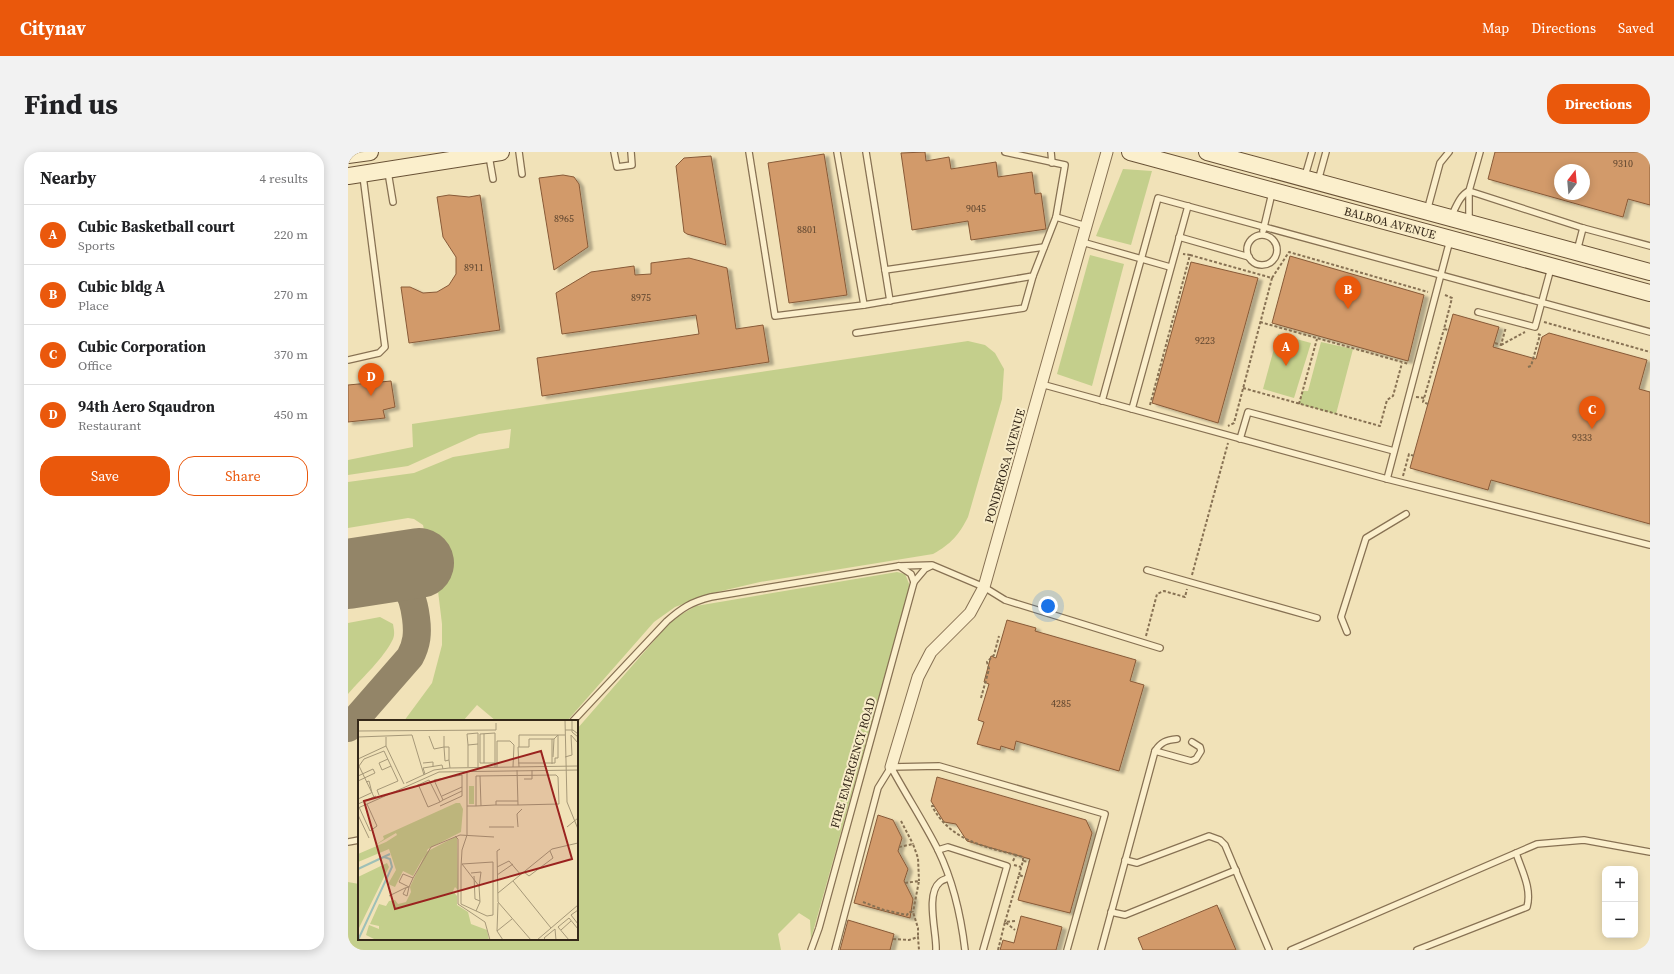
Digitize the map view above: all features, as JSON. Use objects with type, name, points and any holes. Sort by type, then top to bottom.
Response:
[{"type":"main road","points":[[348,155],[370,152]]},
{"type":"main road","points":[[375,152],[383,170]]},
{"type":"main road","name":"BALBOA AVENUE","points":[[1130,152],[1650,292]]},
{"type":"main road","name":"BALBOA AVENUE","points":[[1207,152],[1232,155],[1311,180],[1650,272]]},
{"type":"main road","points":[[355,175],[495,153]]},
{"type":"main road","points":[[1450,239],[1458,220]]},
{"type":"street","name":"PONDEROSA AVENUE","points":[[891,767],[918,677],[930,652],[970,613],[984,587],[1107,152]]},
{"type":"lane","points":[[519,152],[522,174]]},
{"type":"lane","points":[[614,152],[617,167],[632,165],[631,152]]},
{"type":"lane","points":[[749,152],[775,316],[890,301],[1034,276]]},
{"type":"lane","points":[[837,152],[864,305]]},
{"type":"lane","points":[[866,152],[890,301]]},
{"type":"lane","points":[[856,333],[1024,308],[1056,216],[1065,165],[1005,152]]},
{"type":"lane","points":[[1051,152],[1052,163]]},
{"type":"lane","points":[[1311,180],[1312,152]]},
{"type":"lane","points":[[1311,180],[1326,152]]},
{"type":"lane","points":[[1427,212],[1440,163],[1449,152]]},
{"type":"lane","points":[[1458,220],[1469,190],[1480,152]]},
{"type":"lane","points":[[492,179],[495,153]]},
{"type":"lane","points":[[383,170],[393,202]]},
{"type":"lane","points":[[348,360],[379,353],[385,347],[355,175]]},
{"type":"lane","points":[[1263,235],[1263,227],[1272,190]]},
{"type":"lane","points":[[1458,220],[1460,198],[1469,190],[1583,228],[1650,246]]},
{"type":"lane","points":[[1102,401],[1158,198],[1650,332]]},
{"type":"lane","points":[[1132,409],[1188,206]]},
{"type":"lane","points":[[1056,216],[1086,226]]},
{"type":"lane","points":[[1577,252],[1583,228]]},
{"type":"lane","points":[[1179,237],[1249,257],[1254,262],[1263,265],[1272,262],[1275,258],[1277,254],[1276,244],[1270,237],[1263,235],[1255,236],[1248,244],[1247,249],[1249,257]]},
{"type":"lane","points":[[1387,480],[1450,239]]},
{"type":"lane","points":[[1082,242],[1170,267]]},
{"type":"lane","points":[[885,270],[1044,247]]},
{"type":"lane","points":[[1478,312],[1535,327],[1551,266]]},
{"type":"lane","points":[[1041,384],[1387,480],[1650,545]]},
{"type":"lane","points":[[1240,439],[1248,412],[1394,451]]},
{"type":"lane","points":[[1347,632],[1341,617],[1366,538],[1406,514]]},
{"type":"lane","points":[[574,720],[667,620],[684,606],[711,597],[899,566],[932,566],[984,587],[1005,600],[1160,648]]},
{"type":"lane","points":[[899,566],[911,574],[914,582]]},
{"type":"lane","name":"FIRE EMERGENCY ROAD","points":[[811,950],[819,928],[914,582],[925,569],[932,566]]},
{"type":"lane","points":[[1147,570],[1317,618]]},
{"type":"lane","points":[[1101,950],[1155,751],[1161,743],[1168,740],[1177,739]]},
{"type":"lane","points":[[1155,751],[1191,761],[1196,759],[1201,751],[1197,744],[1192,742]]},
{"type":"lane","points":[[891,767],[939,766],[1105,814],[1067,950]]},
{"type":"lane","points":[[891,767],[938,850],[962,925],[965,950]]},
{"type":"lane","points":[[834,950],[878,788],[891,767]]},
{"type":"lane","points":[[1125,860],[1137,863],[1209,836],[1220,840],[1225,845],[1269,950]]},
{"type":"lane","points":[[348,842],[358,840]]},
{"type":"lane","points":[[1291,950],[1299,948],[1537,844],[1584,840],[1650,852]]},
{"type":"lane","points":[[938,850],[948,847],[1007,866],[983,950]]},
{"type":"lane","points":[[1417,950],[1527,907],[1529,898],[1528,887],[1516,853]]},
{"type":"lane","points":[[1111,912],[1125,915],[1236,870]]},
{"type":"lane","points":[[936,950],[932,908],[937,886],[940,882],[948,878]]},
{"type":"path","points":[[1222,424],[1229,426],[1234,423],[1272,278],[1289,252],[1428,291],[1426,298]]},
{"type":"path","points":[[1182,253],[1272,278]]},
{"type":"path","points":[[1157,407],[1149,405],[1190,255]]},
{"type":"path","points":[[1428,404],[1423,402],[1452,298],[1445,296]]},
{"type":"path","points":[[1260,322],[1408,365],[1410,357]]},
{"type":"path","points":[[1528,368],[1531,366],[1544,322],[1650,352]]},
{"type":"path","points":[[1501,344],[1506,325],[1513,327]]},
{"type":"path","points":[[1444,329],[1449,330]]},
{"type":"path","points":[[1495,343],[1501,344],[1527,331],[1520,329]]},
{"type":"path","points":[[1534,333],[1540,335]]},
{"type":"path","points":[[1299,404],[1317,338]]},
{"type":"path","points":[[1243,388],[1380,426],[1387,400],[1393,396],[1402,363]]},
{"type":"path","points":[[1416,396],[1424,398]]},
{"type":"path","points":[[1192,575],[1228,443]]},
{"type":"path","points":[[1401,483],[1409,454],[1414,456]]},
{"type":"path","points":[[1146,636],[1157,594],[1164,591],[1185,597],[1187,589]]},
{"type":"path","points":[[981,698],[989,669],[987,662],[994,655],[999,636]]},
{"type":"path","points":[[934,806],[932,806],[938,816],[963,838],[973,844],[1024,857],[998,950]]},
{"type":"path","points":[[901,821],[913,844],[918,858],[919,881],[913,912],[918,928],[919,950]]},
{"type":"path","points":[[899,847],[913,844]]},
{"type":"path","points":[[1016,855],[1012,865],[1021,867]]},
{"type":"path","points":[[1023,861],[1029,862]]},
{"type":"path","points":[[1018,875],[1025,877]]},
{"type":"path","points":[[905,883],[919,881]]},
{"type":"path","points":[[863,902],[884,910],[907,915],[909,912],[913,912]]},
{"type":"path","points":[[1005,922],[1015,921]]},
{"type":"path","points":[[1005,922],[1015,930]]},
{"type":"path","points":[[893,939],[909,940],[918,937]]},
{"type":"green space","points":[[1123,169],[1152,171],[1131,245],[1096,236]]},
{"type":"green space","points":[[1090,255],[1124,264],[1092,386],[1057,374]]},
{"type":"green space","points":[[1278,334],[1311,343],[1294,398],[1263,389]]},
{"type":"green space","points":[[968,341],[985,345],[995,353],[1004,369],[1002,399],[968,517],[950,543],[933,554],[760,582],[717,592],[675,607],[654,622],[568,720],[495,720],[477,705],[464,720],[405,720],[432,683],[442,645],[442,624],[438,591],[423,525],[414,519],[408,518],[348,528],[348,482],[414,473],[453,457],[509,448],[511,429],[479,434],[408,466],[348,475],[348,460],[413,447],[412,424]]},
{"type":"green space","points":[[1321,342],[1353,349],[1336,414],[1299,404],[1303,391],[1308,391]]},
{"type":"green space","points":[[897,572],[905,574],[910,586],[811,939],[810,920],[799,913],[778,934],[781,950],[348,950],[348,882],[358,884],[358,940],[578,940],[578,728],[673,619],[696,606]]},
{"type":"green space","points":[[380,617],[393,624],[393,639],[378,661],[348,694],[348,623]]},
{"type":"building","points":[[925,152],[926,161],[949,157],[951,169],[996,162],[998,177],[1032,172],[1035,194],[1041,193],[1046,229],[971,240],[968,221],[912,230],[901,153]]},
{"type":"building","points":[[1495,152],[1650,152],[1650,205],[1628,199],[1623,217],[1563,200],[1590,200],[1590,164],[1554,164],[1554,198],[1488,179]]},
{"type":"building","points":[[824,154],[847,295],[789,303],[768,163]]},
{"type":"building","points":[[711,156],[726,245],[684,232],[676,166],[684,158]]},
{"type":"building","points":[[563,175],[574,177],[579,184],[588,247],[554,270],[539,178]]},
{"type":"building","points":[[449,195],[469,197],[480,195],[500,330],[409,343],[401,287],[410,287],[423,293],[437,292],[449,285],[456,274],[456,257],[443,237],[437,197]]},
{"type":"building","points":[[1290,256],[1424,295],[1408,361],[1272,323]]},
{"type":"building","points":[[689,258],[727,268],[736,329],[763,325],[769,362],[542,396],[537,358],[699,334],[696,315],[562,334],[556,293],[591,272],[634,266],[635,275],[651,274],[651,263]]},
{"type":"building","points":[[1191,262],[1258,278],[1218,423],[1152,403]]},
{"type":"building","points":[[1453,314],[1499,327],[1493,347],[1536,359],[1542,337],[1549,333],[1647,360],[1639,389],[1650,392],[1650,524],[1491,480],[1488,490],[1410,468]]},
{"type":"building","points":[[391,381],[395,407],[383,410],[385,418],[348,422],[348,385]]},
{"type":"building","points":[[1007,620],[1036,628],[1035,631],[1136,660],[1130,681],[1144,685],[1119,771],[1016,741],[1014,750],[1001,746],[1000,750],[977,744],[984,722],[978,720],[989,684],[984,682],[991,656],[996,658]]},
{"type":"building","points":[[937,777],[1086,820],[1092,833],[1070,913],[1018,900],[1030,859],[967,841],[956,824],[944,822],[931,801]]},
{"type":"building","points":[[878,815],[893,820],[902,838],[898,851],[908,869],[904,881],[913,899],[910,918],[854,903]]},
{"type":"building","points":[[1217,905],[1236,950],[1143,950],[1138,938]]},
{"type":"building","points":[[1021,916],[1062,927],[1056,950],[1000,950],[1003,940],[1014,943]]},
{"type":"building","points":[[848,920],[894,934],[890,950],[840,950]]},
{"type":"taxiway","points":[[348,728],[410,657],[414,648],[417,634],[417,623],[412,598],[404,585],[391,576],[372,570]]},
{"type":"runway","points":[[348,574],[419,563]]},
{"type":"place","name":"Cubic bldg A","points":[[1348,309]]},
{"type":"place","name":"Cubic Basketball court","points":[[1286,366]]},
{"type":"place","name":"94th Aero Sqaudron","points":[[371,396]]},
{"type":"place","name":"Cubic Corporation","points":[[1592,429]]}]
